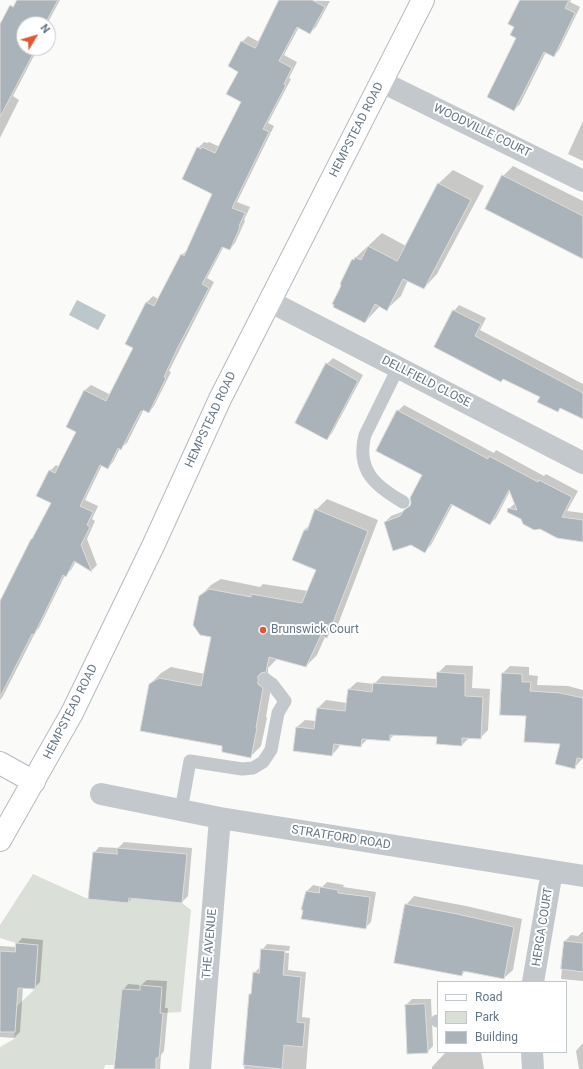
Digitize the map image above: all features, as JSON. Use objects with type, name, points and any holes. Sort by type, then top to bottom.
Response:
[{"type":"main road","name":"HEMPSTEAD ROAD","points":[[0,840],[76,706],[153,546],[220,399],[423,0]]},
{"type":"main road","points":[[0,763],[34,782]]},
{"type":"street","name":"WOODVILLE COURT","points":[[382,82],[583,181]]},
{"type":"street","name":"DELLFIELD CLOSE","points":[[269,301],[583,463]]},
{"type":"street","name":"STRATFORD ROAD","points":[[101,794],[220,818],[583,876]]},
{"type":"street","name":"THE AVENUE","points":[[200,1069],[220,818]]},
{"type":"street","name":"HERGA COURT","points":[[533,981],[552,872]]},
{"type":"street","points":[[532,1053],[533,1069]]},
{"type":"lane","points":[[398,368],[365,435],[362,446],[366,469],[373,480],[388,493],[403,502]]},
{"type":"lane","points":[[181,810],[190,761],[242,769],[253,768],[263,762],[271,750],[278,713],[285,701],[272,684],[266,680]]},
{"type":"green space","points":[[131,872],[145,899],[182,903],[191,910],[181,1012],[163,1013],[124,1010],[123,1022],[118,1022],[114,1065],[105,1065],[104,1069],[0,1069],[0,1047],[14,1039],[17,1006],[35,989],[38,945],[16,943],[0,938],[0,925],[33,874],[88,899],[128,903]]},
{"type":"shaded area","points":[[77,300],[106,315],[98,330],[69,315]]},
{"type":"building","points":[[17,0],[58,0],[49,16],[16,16],[16,56],[32,56],[0,117],[0,24],[10,5],[13,7]]},
{"type":"building","points":[[279,0],[312,0],[325,7],[310,34],[297,27],[279,61],[292,68],[284,84],[286,85],[263,129],[269,132],[232,208],[245,213],[239,226],[240,227],[230,250],[222,247],[202,284],[209,288],[177,349],[164,377],[166,378],[149,413],[143,410],[142,412],[141,411],[121,450],[118,448],[108,469],[100,465],[80,506],[93,512],[87,525],[90,527],[81,545],[92,572],[74,561],[66,577],[63,575],[34,635],[32,634],[0,697],[0,601],[51,503],[36,496],[49,470],[55,473],[76,432],[66,427],[84,390],[106,401],[133,348],[125,344],[146,302],[154,306],[181,254],[184,256],[212,194],[182,179],[197,147],[201,149],[202,147],[215,153],[241,102],[226,94],[238,72],[228,66],[241,41],[255,48]]},
{"type":"building","points":[[520,0],[569,0],[565,8],[575,13],[554,57],[544,52],[514,111],[487,97],[516,38],[510,35],[514,27],[508,24]]},
{"type":"building","points":[[502,175],[583,216],[583,259],[485,209]]},
{"type":"building","points":[[438,183],[471,200],[424,289],[403,279],[387,311],[375,304],[365,323],[333,307],[334,305],[332,304],[352,259],[354,260],[355,257],[361,260],[368,246],[397,261]]},
{"type":"building","points":[[453,310],[481,324],[475,336],[583,393],[583,419],[560,408],[558,412],[537,402],[540,397],[503,379],[501,382],[434,347]]},
{"type":"building","points":[[326,363],[358,381],[327,440],[295,423]]},
{"type":"building","points":[[397,410],[488,459],[489,456],[538,482],[539,480],[572,497],[562,517],[583,520],[583,542],[557,538],[540,529],[534,530],[523,524],[521,519],[507,512],[508,508],[517,510],[509,490],[490,525],[451,504],[425,553],[411,545],[393,551],[384,522],[400,516],[404,510],[410,506],[410,498],[422,475],[376,451]]},
{"type":"building","name":"Brunswick Court","points":[[315,509],[368,531],[327,638],[321,635],[306,667],[269,657],[266,672],[261,673],[258,676],[258,684],[263,688],[251,758],[222,752],[222,746],[140,731],[149,684],[159,678],[201,686],[211,637],[200,635],[193,625],[199,596],[209,589],[251,597],[251,594],[302,603],[316,570],[292,560],[304,530],[307,530]]},
{"type":"building","points":[[437,672],[465,674],[465,696],[483,697],[481,739],[462,738],[462,746],[436,744],[437,737],[390,735],[390,741],[362,739],[361,747],[334,744],[332,756],[293,751],[296,727],[314,729],[317,708],[345,711],[348,689],[372,692],[373,683],[436,687]]},
{"type":"building","points":[[502,673],[522,674],[522,682],[531,682],[530,691],[560,693],[583,698],[583,759],[577,758],[575,769],[555,764],[560,744],[524,742],[526,716],[500,715]]},
{"type":"building","points":[[117,848],[187,854],[182,903],[129,898],[128,903],[88,899],[93,852],[117,854]]},
{"type":"building","points":[[320,887],[338,890],[338,893],[370,897],[366,929],[301,919],[303,910],[301,910],[306,891],[319,893]]},
{"type":"building","points":[[405,904],[514,927],[504,979],[463,971],[462,976],[394,963]]},
{"type":"building","points":[[564,941],[583,943],[583,972],[561,969]]},
{"type":"building","points":[[16,943],[38,945],[35,989],[18,988],[15,1032],[0,1032],[0,951],[15,952]]},
{"type":"building","points":[[261,949],[285,951],[283,975],[301,977],[297,1022],[305,1023],[303,1047],[284,1045],[282,1069],[243,1065],[249,994],[251,994],[253,972],[259,973]]},
{"type":"building","points":[[140,985],[162,987],[160,1013],[163,1013],[159,1058],[156,1058],[156,1069],[114,1069],[122,989],[140,990]]},
{"type":"building","points":[[425,1004],[428,1053],[407,1054],[405,1005]]},
{"type":"place","name":"Brunswick Court","points":[[263,630]]}]
